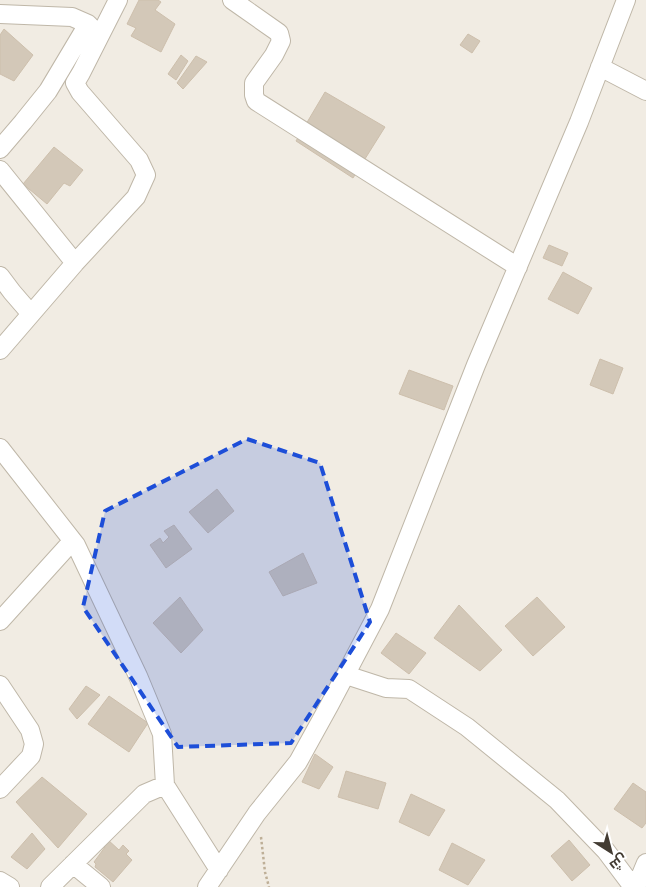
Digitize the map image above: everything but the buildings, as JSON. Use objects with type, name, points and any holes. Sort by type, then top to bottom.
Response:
[{"type":"street","points":[[0,149],[118,0]]},
{"type":"street","points":[[232,0],[279,33],[281,41],[274,55],[254,83],[256,101],[518,267]]},
{"type":"street","points":[[207,887],[256,813],[298,762],[380,608],[476,365],[579,122],[600,67],[620,3]]},
{"type":"street","points":[[0,14],[72,17],[94,31]]},
{"type":"street","points":[[48,90],[75,83],[81,73],[94,31]]},
{"type":"street","points":[[600,67],[646,91]]},
{"type":"street","points":[[0,350],[75,263],[136,197],[146,175],[139,160],[80,92],[75,83]]},
{"type":"street","points":[[0,170],[75,263]]},
{"type":"street","points":[[0,276],[31,314]]},
{"type":"street","points":[[0,448],[6,465],[76,546],[134,668],[162,734],[165,785],[219,870]]},
{"type":"street","points":[[0,621],[66,548],[70,545],[76,546]]},
{"type":"street","points":[[346,675],[386,688],[409,689],[467,727],[557,800],[606,851],[634,887],[646,863]]},
{"type":"street","points":[[0,685],[30,730],[34,744],[31,756],[0,789]]},
{"type":"street","points":[[50,887],[144,794],[165,785]]},
{"type":"street","points":[[73,864],[101,887]]},
{"type":"street","points":[[0,881],[10,887]]},
{"type":"path","points":[[256,813],[269,887]]},
{"type":"highlighted area","points":[[247,439],[320,463],[370,622],[291,743],[178,747],[83,607],[105,511]]}]
